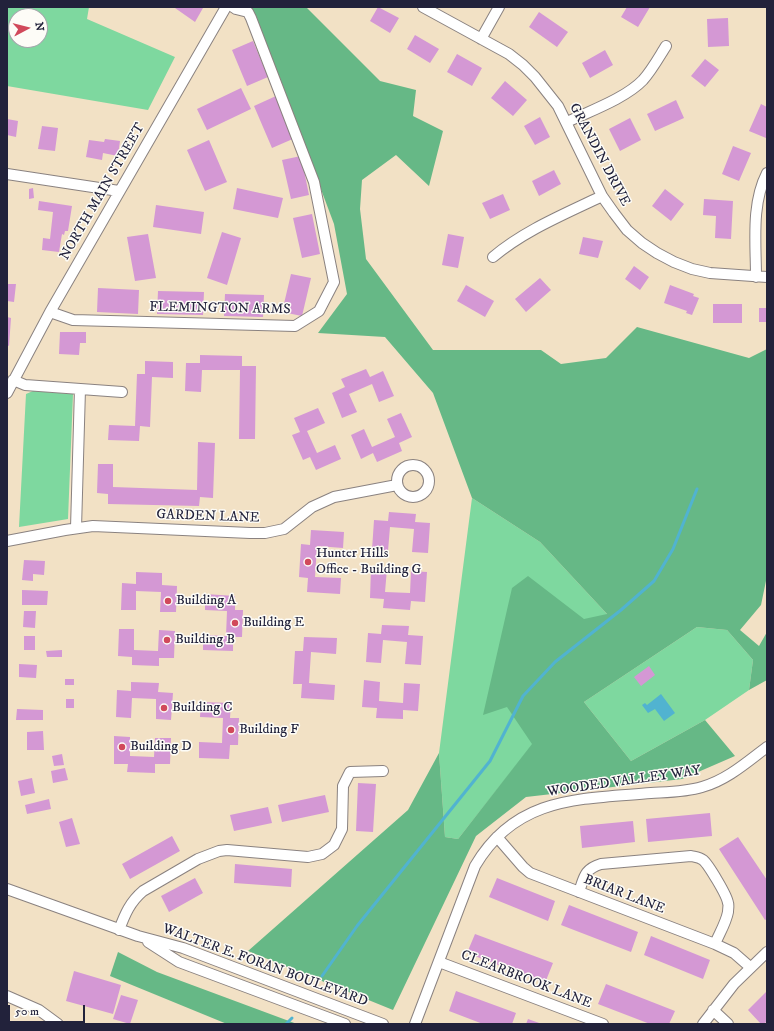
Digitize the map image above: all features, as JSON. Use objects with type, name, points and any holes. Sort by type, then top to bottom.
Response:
[{"type":"street","name":"NORTH MAIN STREET","points":[[7,393],[50,312],[226,7]]},
{"type":"street","name":"FLEMINGTON ARMS","points":[[50,312],[73,320],[295,326],[319,311],[334,282],[314,182],[251,18],[248,12],[236,10],[233,7]]},
{"type":"street","name":"GRANDIN DRIVE","points":[[423,7],[509,54],[523,65],[558,106],[602,196],[627,230],[642,243],[674,262],[692,269],[710,273],[767,277]]},
{"type":"street","points":[[481,39],[499,7]]},
{"type":"street","points":[[567,122],[634,88],[643,80],[666,46]]},
{"type":"street","points":[[756,277],[757,208],[759,193],[767,173]]},
{"type":"street","points":[[7,174],[119,191]]},
{"type":"street","points":[[493,257],[522,236],[602,196]]},
{"type":"street","points":[[13,380],[25,386],[122,392]]},
{"type":"street","points":[[76,528],[80,389]]},
{"type":"street","name":"GARDEN LANE","points":[[7,541],[76,528],[103,526],[250,533],[275,532],[284,529],[312,507],[328,500],[362,491],[397,485]]},
{"type":"street","name":"WOODED VALLEY WAY","points":[[415,1024],[475,866],[486,848],[496,837],[518,819],[554,804],[589,799],[681,791],[703,787],[723,778],[767,749]]},
{"type":"street","points":[[119,930],[129,905],[139,894],[198,859],[211,853],[227,850],[308,857],[322,854],[334,845],[342,829],[343,786],[350,772],[383,771]]},
{"type":"street","name":"BRIAR LANE","points":[[496,837],[530,873],[715,944],[734,954],[750,967]]},
{"type":"street","points":[[579,892],[585,875],[593,866],[600,864],[691,856],[697,857],[703,860],[707,865],[726,895],[728,903],[726,919],[715,944]]},
{"type":"street","name":"WALTER E. FORAN BOULEVARD","points":[[7,889],[119,930],[182,948],[383,1024]]},
{"type":"street","name":"WALTER E. FORAN BOULEVARD","points":[[138,936],[179,962],[344,1024]]},
{"type":"street","points":[[703,1024],[734,984],[767,952]]},
{"type":"street","name":"CLEARBROOK LANE","points":[[439,962],[603,1024]]},
{"type":"street","points":[[7,996],[39,1010],[58,1024]]},
{"type":"street","points":[[713,1010],[728,1024]]},
{"type":"green space","points":[[7,7],[89,7],[87,19],[175,57],[148,110],[7,86]]},
{"type":"green space","points":[[253,7],[306,7],[380,81],[416,90],[413,116],[443,131],[429,186],[396,155],[362,180],[360,209],[366,259],[433,350],[541,350],[561,364],[606,358],[637,327],[749,358],[767,349],[767,576],[761,605],[740,630],[759,646],[767,632],[767,680],[749,690],[753,660],[727,630],[697,627],[584,702],[631,761],[705,720],[735,756],[682,779],[526,797],[476,836],[393,1010],[248,951],[408,810],[439,753],[445,837],[458,839],[532,744],[507,707],[483,715],[512,588],[528,576],[584,619],[607,614],[540,542],[472,498],[433,393],[385,337],[318,333],[347,294],[334,224],[256,16],[248,12]]},
{"type":"green space","points":[[33,391],[73,394],[68,519],[19,527],[26,394]]},
{"type":"green space","points":[[472,498],[540,542],[607,614],[533,744],[458,839],[445,837],[439,753]]},
{"type":"green space","points":[[697,627],[727,630],[753,660],[749,690],[705,720],[631,761],[584,702]]},
{"type":"green space","points":[[118,952],[157,972],[297,1024],[227,1024],[110,976]]},
{"type":"water","points":[[661,694],[675,713],[664,721],[655,709],[648,713],[642,705],[645,703],[647,705]]},
{"type":"building","points":[[175,7],[202,7],[203,8],[195,22]]},
{"type":"building","points":[[378,7],[399,18],[390,33],[370,21]]},
{"type":"building","points":[[627,7],[650,7],[638,27],[621,17]]},
{"type":"building","points":[[539,12],[568,32],[557,47],[529,27]]},
{"type":"building","points":[[728,18],[729,46],[708,47],[707,19]]},
{"type":"building","points":[[415,35],[439,49],[430,63],[407,49]]},
{"type":"building","points":[[253,41],[268,77],[247,86],[232,50]]},
{"type":"building","points":[[605,50],[613,65],[590,78],[582,63]]},
{"type":"building","points":[[457,54],[482,68],[472,86],[447,72]]},
{"type":"building","points":[[705,59],[719,70],[705,87],[691,76]]},
{"type":"building","points":[[505,81],[527,100],[513,116],[491,98]]},
{"type":"building","points":[[241,88],[251,109],[207,130],[197,109]]},
{"type":"building","points":[[276,96],[295,138],[272,148],[254,106]]},
{"type":"building","points":[[676,100],[684,118],[655,131],[647,114]]},
{"type":"building","points":[[761,104],[767,107],[766,138],[749,131]]},
{"type":"building","points":[[540,117],[550,137],[535,145],[524,126]]},
{"type":"building","points":[[630,118],[641,140],[620,151],[609,129]]},
{"type":"building","points":[[7,119],[18,121],[16,137],[7,135]]},
{"type":"building","points":[[42,126],[58,128],[55,151],[38,149]]},
{"type":"building","points":[[105,139],[120,141],[118,156],[103,153],[102,160],[86,157],[89,140],[104,142]]},
{"type":"building","points":[[209,140],[227,182],[205,191],[187,150]]},
{"type":"building","points":[[733,146],[751,153],[739,181],[722,174]]},
{"type":"building","points":[[301,156],[309,195],[291,199],[282,160]]},
{"type":"building","points":[[554,170],[561,184],[539,196],[532,181]]},
{"type":"building","points":[[33,188],[34,198],[29,199],[29,189]]},
{"type":"building","points":[[237,188],[283,198],[278,218],[233,209]]},
{"type":"building","points":[[665,189],[684,204],[671,221],[652,206]]},
{"type":"building","points":[[503,194],[510,210],[490,219],[482,203]]},
{"type":"building","points":[[704,199],[733,201],[731,239],[715,238],[716,216],[703,215]]},
{"type":"building","points":[[39,201],[72,206],[68,231],[65,231],[64,235],[62,234],[59,252],[42,250],[43,238],[50,239],[53,212],[38,210]]},
{"type":"building","points":[[156,205],[204,212],[201,234],[153,227]]},
{"type":"building","points":[[312,214],[320,254],[302,258],[293,218]]},
{"type":"building","points":[[222,232],[241,238],[227,285],[207,278]]},
{"type":"building","points":[[148,234],[156,278],[135,281],[127,237]]},
{"type":"building","points":[[448,234],[464,237],[458,268],[442,265]]},
{"type":"building","points":[[583,237],[603,241],[598,258],[579,254]]},
{"type":"building","points":[[634,266],[649,277],[640,290],[625,279]]},
{"type":"building","points":[[291,274],[311,278],[302,316],[282,312]]},
{"type":"building","points":[[540,278],[551,290],[526,312],[515,299]]},
{"type":"building","points":[[7,284],[16,284],[14,302],[7,301]]},
{"type":"building","points":[[466,285],[494,301],[485,317],[457,301]]},
{"type":"building","points":[[670,285],[694,294],[693,296],[699,298],[692,315],[686,313],[687,311],[664,303]]},
{"type":"building","points":[[98,288],[139,290],[138,314],[97,312]]},
{"type":"building","points":[[158,291],[204,292],[203,315],[157,314]]},
{"type":"building","points":[[225,294],[264,295],[263,317],[224,316]]},
{"type":"building","points":[[713,304],[742,304],[742,323],[713,323]]},
{"type":"building","points":[[759,308],[767,308],[767,322],[759,322]]},
{"type":"building","points":[[7,317],[11,318],[9,346],[7,345]]},
{"type":"building","points":[[60,332],[86,332],[86,343],[80,343],[79,355],[59,354]]},
{"type":"building","points":[[200,355],[242,356],[242,366],[256,366],[255,439],[239,439],[240,370],[202,370],[201,392],[185,391],[186,363],[200,363]]},
{"type":"building","points":[[145,361],[173,362],[173,378],[152,377],[150,427],[140,426],[139,441],[108,440],[109,425],[135,426],[137,374],[145,374]]},
{"type":"building","points":[[366,369],[370,377],[383,371],[394,396],[379,402],[372,384],[349,394],[357,412],[342,418],[332,393],[345,387],[341,379]]},
{"type":"building","points":[[318,408],[325,423],[307,431],[317,453],[335,445],[341,459],[316,470],[310,457],[303,460],[292,435],[300,432],[294,418]]},
{"type":"building","points":[[401,413],[412,437],[399,443],[402,451],[377,462],[373,453],[361,459],[351,435],[364,429],[372,447],[395,437],[387,419]]},
{"type":"building","points":[[198,442],[215,443],[213,498],[200,497],[199,506],[108,504],[108,494],[97,493],[98,464],[113,464],[113,487],[197,490]]},
{"type":"building","points":[[389,512],[416,514],[415,522],[430,523],[428,553],[412,552],[414,529],[390,527],[388,551],[372,550],[374,520],[388,521]]},
{"type":"building","name":"Hunter Hills Office - Building G","points":[[311,530],[344,532],[343,548],[317,546],[315,577],[341,578],[340,594],[307,592],[308,578],[299,577],[301,544],[310,545]]},
{"type":"building","points":[[24,560],[45,561],[44,575],[33,574],[33,581],[22,580]]},
{"type":"building","points":[[371,568],[387,569],[385,592],[410,593],[411,571],[427,572],[425,602],[411,601],[410,610],[383,608],[384,599],[370,598]]},
{"type":"building","name":"Building A","points":[[136,572],[162,573],[162,585],[177,586],[176,612],[160,612],[161,592],[136,591],[136,610],[121,610],[122,583],[136,584]]},
{"type":"building","points":[[22,590],[48,591],[47,605],[22,605]]},
{"type":"building","name":"Building E","points":[[205,594],[235,596],[235,610],[243,610],[242,637],[233,637],[233,651],[203,650],[203,635],[226,636],[227,611],[205,610]]},
{"type":"building","points":[[24,611],[36,611],[35,628],[23,627]]},
{"type":"building","points":[[382,625],[409,626],[408,635],[423,636],[421,665],[405,664],[407,642],[383,640],[381,663],[366,662],[368,633],[381,634]]},
{"type":"building","name":"Building B","points":[[119,629],[134,629],[134,650],[158,651],[159,630],[175,631],[174,658],[159,658],[159,666],[132,665],[132,657],[118,656]]},
{"type":"building","points":[[24,636],[35,636],[35,650],[24,650]]},
{"type":"building","points":[[304,637],[337,638],[336,654],[311,652],[309,683],[335,685],[334,700],[301,698],[302,684],[293,684],[295,651],[303,651]]},
{"type":"building","points":[[62,650],[62,657],[47,657],[46,651]]},
{"type":"building","points":[[19,664],[37,665],[36,678],[19,677]]},
{"type":"building","points":[[649,666],[655,675],[641,686],[634,677]]},
{"type":"building","points":[[65,679],[74,679],[74,685],[65,685]]},
{"type":"building","points":[[364,680],[380,682],[379,701],[403,703],[404,683],[420,684],[418,711],[403,710],[403,719],[376,718],[377,708],[362,707]]},
{"type":"building","name":"Building C","points":[[131,682],[159,683],[158,692],[173,693],[171,720],[156,719],[156,699],[132,698],[131,718],[116,717],[117,690],[131,691]]},
{"type":"building","points":[[66,699],[74,699],[74,708],[66,708]]},
{"type":"building","name":"Building F","points":[[201,702],[231,703],[230,718],[239,718],[238,745],[230,745],[229,759],[199,758],[199,742],[222,743],[223,718],[200,717]]},
{"type":"building","points":[[17,709],[43,710],[43,720],[16,720]]},
{"type":"building","points":[[43,731],[44,750],[27,750],[27,732]]},
{"type":"building","name":"Building D","points":[[114,736],[130,737],[130,756],[154,757],[155,738],[171,738],[170,764],[155,764],[155,773],[127,772],[128,764],[114,764]]},
{"type":"building","points":[[62,754],[64,765],[54,766],[52,756]]},
{"type":"building","points":[[65,768],[68,780],[53,783],[51,771]]},
{"type":"building","points":[[32,778],[35,793],[21,796],[18,781]]},
{"type":"building","points":[[358,783],[376,784],[373,832],[356,831]]},
{"type":"building","points":[[325,795],[329,812],[282,822],[278,805]]},
{"type":"building","points":[[49,799],[51,809],[27,814],[25,805]]},
{"type":"building","points":[[268,807],[272,823],[234,831],[230,815]]},
{"type":"building","points":[[710,813],[712,836],[648,842],[646,819]]},
{"type":"building","points":[[72,818],[80,844],[66,847],[59,822]]},
{"type":"building","points":[[633,821],[635,842],[582,848],[580,826]]},
{"type":"building","points":[[172,836],[180,851],[130,879],[122,864]]},
{"type":"building","points":[[738,837],[767,880],[767,919],[765,920],[719,849]]},
{"type":"building","points":[[235,864],[292,869],[291,887],[234,883]]},
{"type":"building","points":[[195,878],[203,893],[169,912],[161,896]]},
{"type":"building","points":[[497,878],[555,901],[548,921],[489,897]]},
{"type":"building","points":[[569,905],[638,932],[631,952],[561,925]]},
{"type":"building","points":[[475,934],[553,963],[545,983],[467,953]]},
{"type":"building","points":[[651,936],[710,960],[703,979],[644,955]]},
{"type":"building","points":[[74,971],[121,985],[113,1014],[66,1001]]},
{"type":"building","points":[[606,984],[675,1011],[669,1024],[650,1024],[598,1004]]},
{"type":"building","points":[[456,991],[516,1013],[512,1024],[483,1024],[449,1011]]},
{"type":"building","points":[[767,991],[767,1021],[764,1024],[761,1024],[748,1010]]},
{"type":"building","points":[[121,995],[138,1000],[130,1024],[113,1019]]},
{"type":"building","points":[[528,1019],[542,1024],[526,1024]]},
{"type":"waterway","points":[[322,976],[357,926],[490,761],[523,696],[555,662],[621,610],[654,581],[673,549],[697,489]]},
{"type":"waterway","points":[[286,1024],[292,1018]]},
{"type":"place","name":"Hunter Hills Office - Building G","points":[[308,562]]},
{"type":"place","name":"Building A","points":[[168,601]]},
{"type":"place","name":"Building E","points":[[235,623]]},
{"type":"place","name":"Building B","points":[[167,640]]},
{"type":"place","name":"Building C","points":[[164,708]]},
{"type":"place","name":"Building F","points":[[231,730]]},
{"type":"place","name":"Building D","points":[[122,747]]}]
